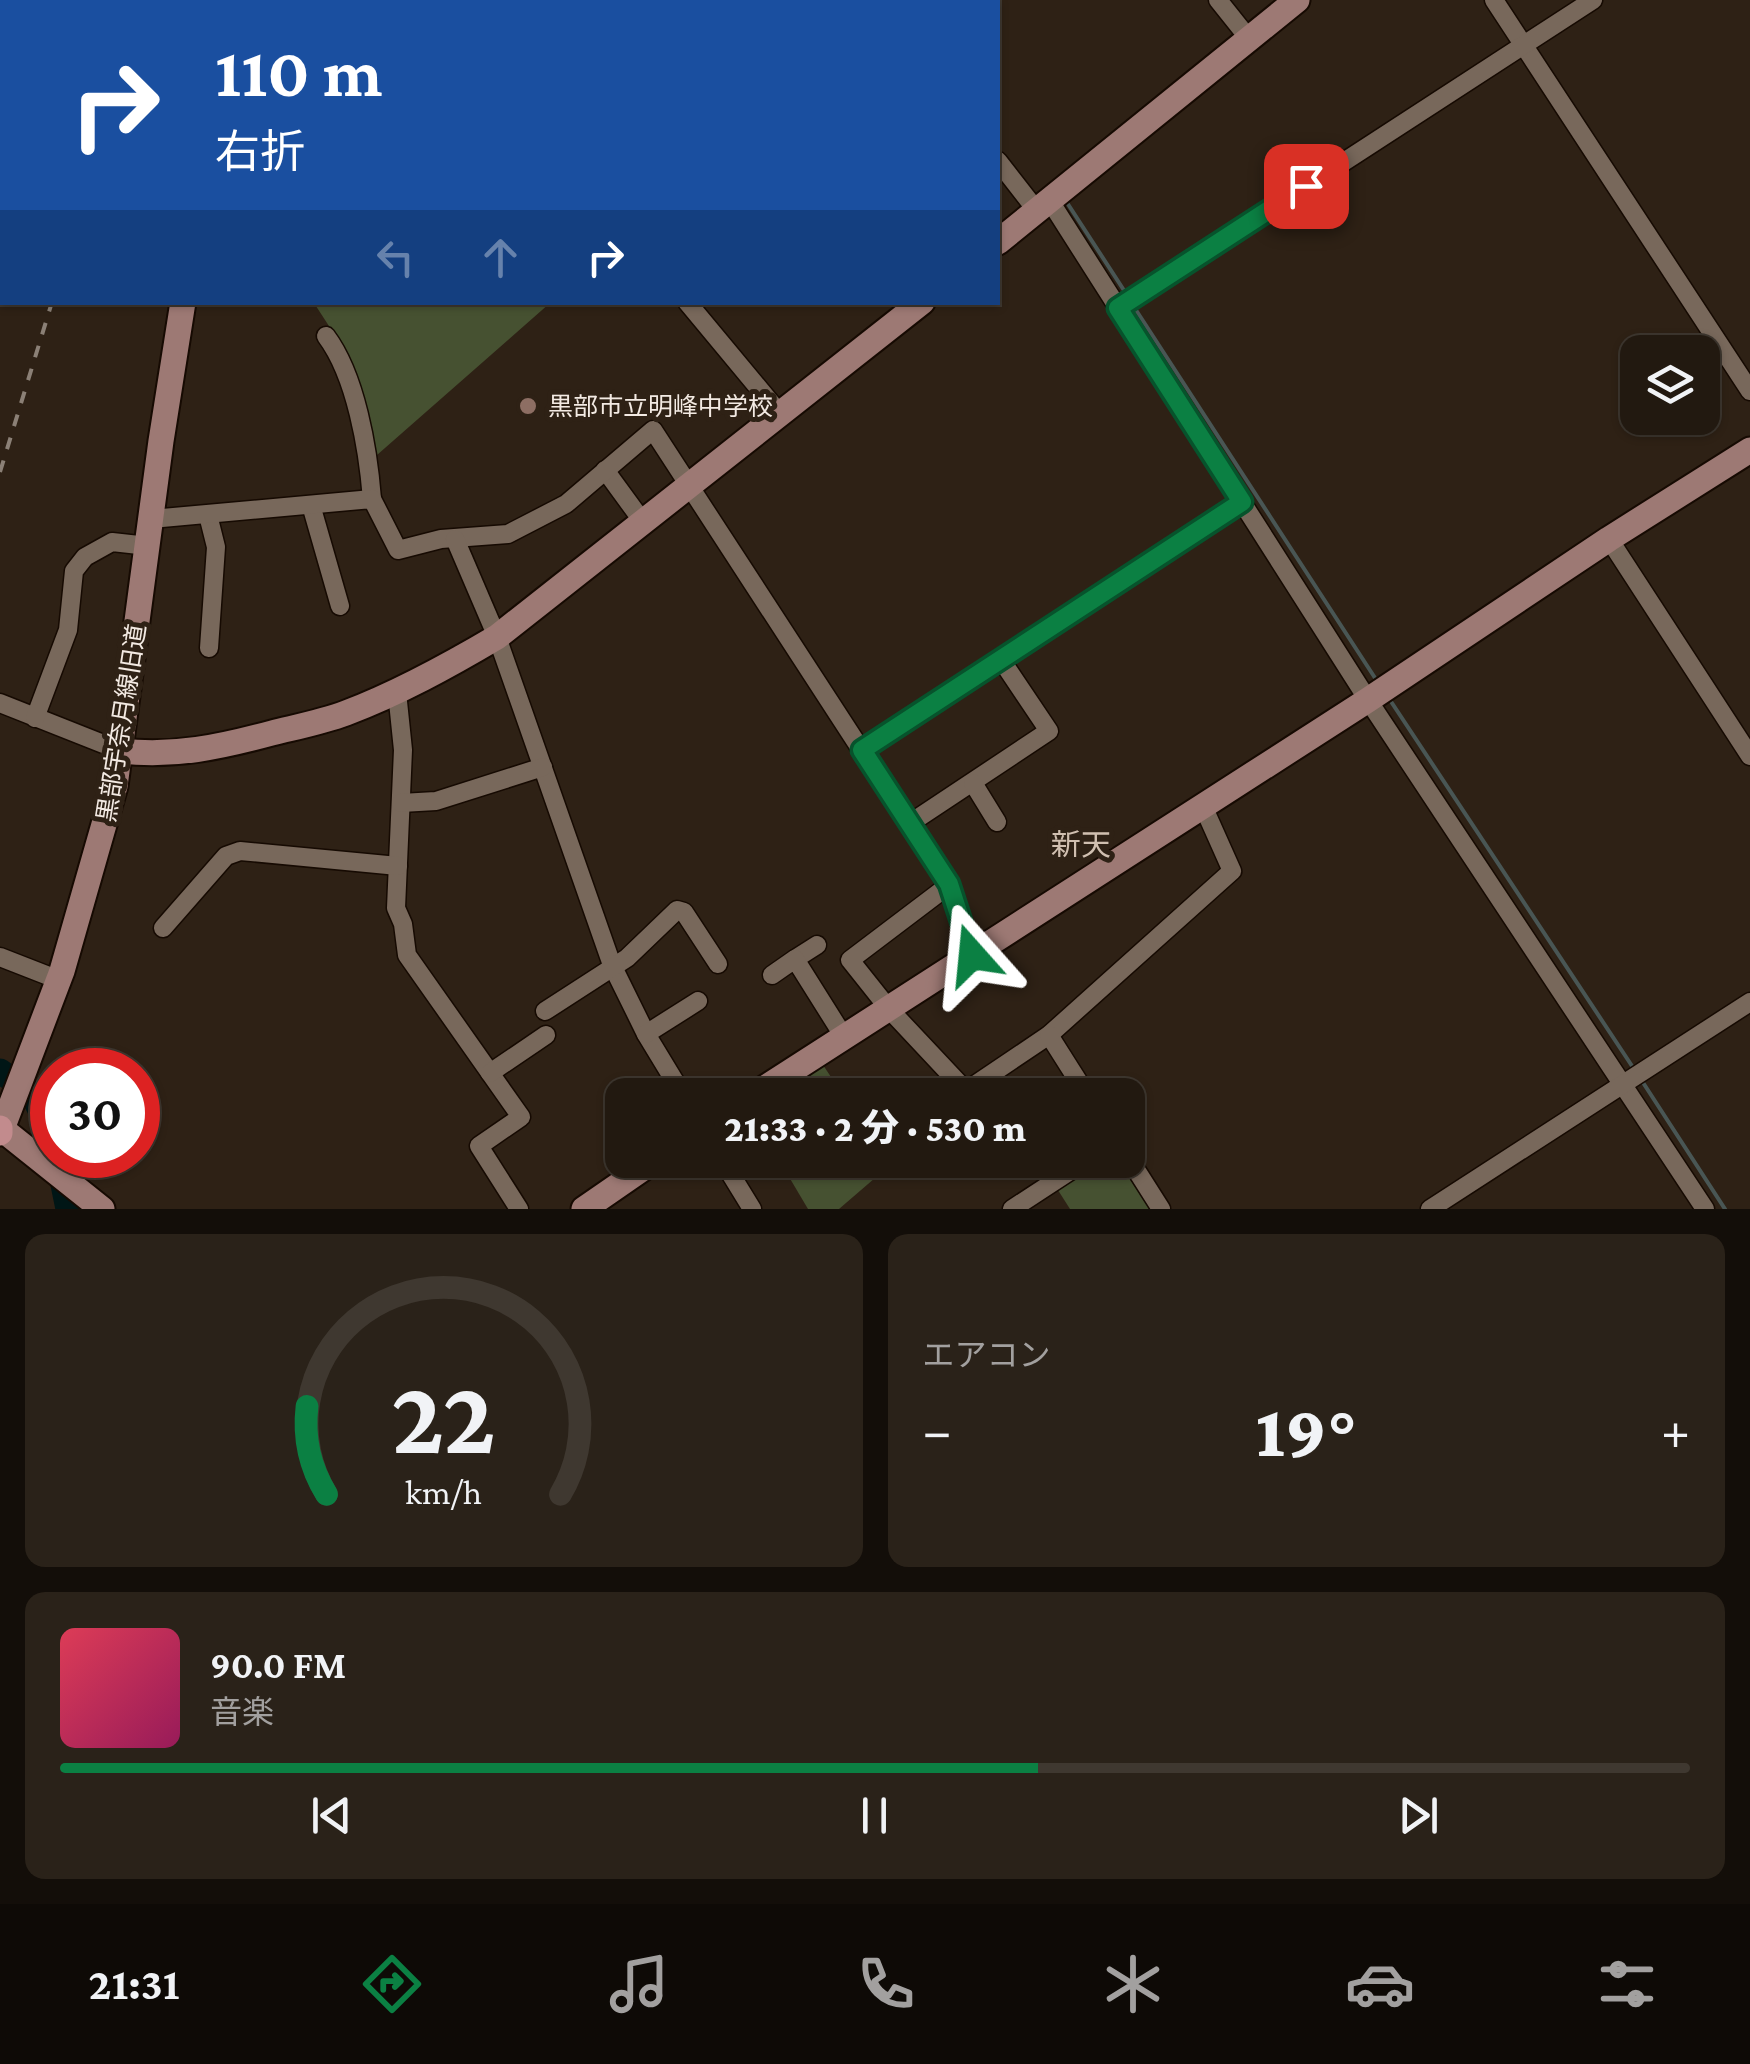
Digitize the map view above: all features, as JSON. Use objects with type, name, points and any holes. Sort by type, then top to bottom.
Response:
[{"type":"street","points":[[1218,0],[1250,40]]},
{"type":"street","points":[[1000,240],[1297,0]]},
{"type":"street","points":[[1494,0],[1750,390]]},
{"type":"street","points":[[1118,308],[1593,0]]},
{"type":"street","points":[[1000,163],[1044,206],[1118,308],[1368,700],[1705,1209]]},
{"type":"street","name":"黒部宇奈月線旧道","points":[[1,1130],[59,980],[106,821],[120,750],[183,305]]},
{"type":"street","points":[[689,305],[781,416]]},
{"type":"street","points":[[0,704],[120,750],[180,754],[343,714],[397,692],[497,637],[918,305]]},
{"type":"street","points":[[326,336],[338,351],[350,386],[372,499],[398,550],[455,538],[508,534],[566,504],[653,430],[949,884],[972,955]]},
{"type":"street","points":[[780,1078],[1750,450]]},
{"type":"street","points":[[606,470],[643,522]]},
{"type":"street","points":[[152,519],[372,499]]},
{"type":"street","points":[[862,750],[1242,502]]},
{"type":"street","points":[[311,506],[340,606]]},
{"type":"street","points":[[208,516],[216,547],[208,648]]},
{"type":"street","points":[[455,538],[497,637],[612,965],[673,1078]]},
{"type":"street","points":[[1609,538],[1750,756]]},
{"type":"street","points":[[34,718],[68,630],[74,571],[85,557],[112,542],[148,546]]},
{"type":"street","points":[[910,824],[1050,731],[1000,658]]},
{"type":"street","points":[[397,692],[403,750],[396,908],[403,924],[407,956],[521,1117],[480,1146],[519,1209]]},
{"type":"street","points":[[401,803],[436,802],[543,766]]},
{"type":"street","points":[[973,783],[997,822]]},
{"type":"street","points":[[949,884],[850,960],[889,1010],[966,1091],[1049,1035],[1232,870],[1203,806]]},
{"type":"street","points":[[163,928],[226,856],[240,851],[398,866]]},
{"type":"street","points":[[545,1011],[627,958],[677,910],[684,912],[718,964]]},
{"type":"street","points":[[772,975],[817,946]]},
{"type":"street","points":[[0,957],[59,980]]},
{"type":"street","points":[[795,959],[844,1037]]},
{"type":"street","points":[[646,1034],[698,1001]]},
{"type":"street","points":[[1430,1209],[1750,1002]]},
{"type":"street","points":[[490,1072],[546,1035]]},
{"type":"street","points":[[1049,1035],[1077,1078]]},
{"type":"street","points":[[1,1130],[102,1209]]},
{"type":"street","points":[[584,1209],[630,1178]]},
{"type":"street","points":[[733,1178],[752,1209]]},
{"type":"street","points":[[1012,1209],[1059,1178]]},
{"type":"street","points":[[1141,1178],[1161,1209]]},
{"type":"green space","points":[[315,305],[548,305],[377,455],[351,360]]},
{"type":"green space","points":[[823,1065],[832,1078],[805,1078]]},
{"type":"green space","points":[[790,1178],[875,1178],[839,1209],[808,1209]]},
{"type":"green space","points":[[1070,1178],[1129,1178],[1150,1209],[1070,1209],[1056,1187]]},
{"type":"waterway","points":[[1064,198],[1127,295]]},
{"type":"waterway","points":[[1134,307],[1377,681]]},
{"type":"waterway","points":[[1388,697],[1634,1069]]},
{"type":"waterway","points":[[0,1071],[30,1093]]},
{"type":"waterway","points":[[1642,1081],[1725,1209]]},
{"type":"waterway","points":[[62,1178],[68,1209]]},
{"type":"railway","points":[[0,472],[51,305]]},
{"type":"place","name":"黒部市立明峰中学校","points":[[528,406]]},
{"type":"district","name":"新天","points":[[1081,845]]},
{"type":"route","points":[[972,955],[949,884],[862,750],[1242,502],[1118,308],[1306,186]]}]
